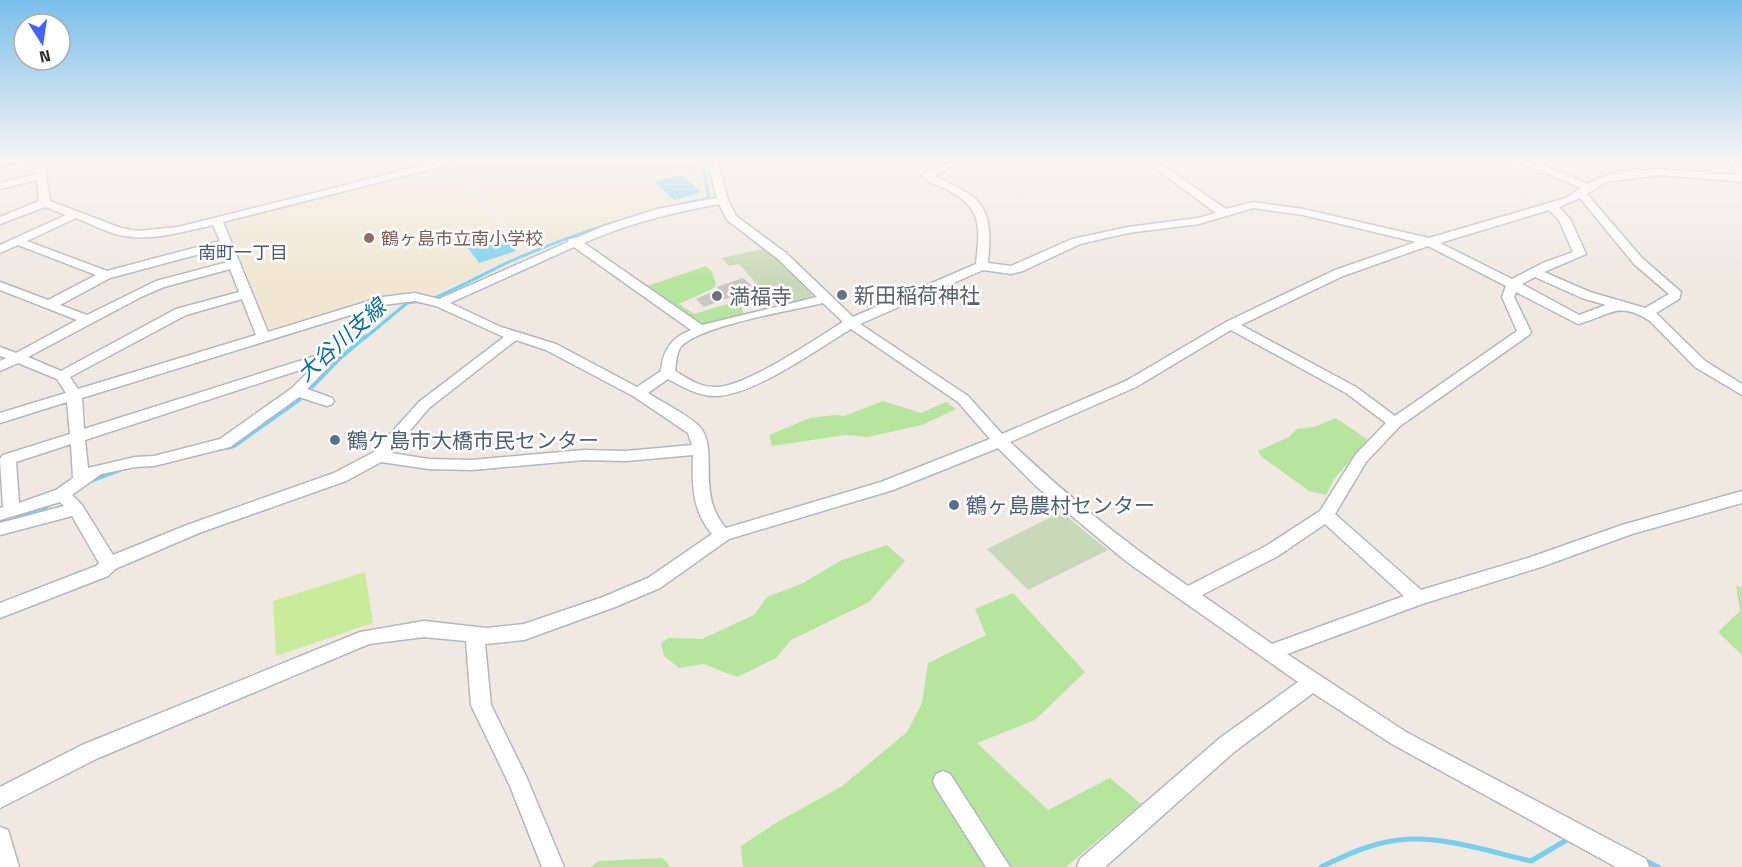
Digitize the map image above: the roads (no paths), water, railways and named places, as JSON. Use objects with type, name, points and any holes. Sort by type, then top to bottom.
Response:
[{"type":"street","points":[[0,221],[45,203],[119,231],[138,234],[178,230],[295,200]]},
{"type":"street","points":[[440,303],[573,241],[644,216],[721,200]]},
{"type":"street","points":[[723,200],[731,218],[782,256],[851,323],[886,349],[933,377],[963,399],[1000,441],[1042,482],[1133,557],[1313,682],[1399,738],[1638,867]]},
{"type":"street","points":[[969,200],[979,209],[983,226],[982,267]]},
{"type":"street","points":[[1206,200],[1225,214]]},
{"type":"street","points":[[0,798],[89,752],[367,637],[424,629],[475,635],[524,632],[609,602],[654,583],[723,535],[887,486],[1000,441],[1131,384],[1231,325],[1339,273],[1561,200]]},
{"type":"street","points":[[1592,200],[1638,261],[1675,292],[1675,296],[1647,313]]},
{"type":"street","points":[[668,373],[695,388],[713,392],[729,391],[772,371],[851,323],[982,267],[1019,268],[1076,241],[1128,230],[1199,221],[1253,205],[1303,212],[1429,242],[1578,320],[1617,305]]},
{"type":"street","points":[[1186,595],[1272,551],[1326,515],[1361,458],[1395,423],[1524,332],[1508,297],[1513,284],[1580,254],[1564,219],[1551,205]]},
{"type":"street","points":[[0,249],[74,215]]},
{"type":"street","points":[[217,220],[263,336]]},
{"type":"street","points":[[17,241],[106,275]]},
{"type":"street","points":[[573,241],[699,329]]},
{"type":"street","points":[[49,305],[106,275],[226,243]]},
{"type":"street","points":[[154,262],[160,284]]},
{"type":"street","points":[[0,367],[137,294],[160,284],[235,264]]},
{"type":"street","points":[[1535,273],[1586,295],[1647,313],[1655,318],[1700,364],[1742,390]]},
{"type":"street","points":[[0,286],[88,320]]},
{"type":"street","points":[[62,376],[181,312],[246,294]]},
{"type":"street","points":[[0,417],[382,301],[415,297],[440,303],[496,330],[551,346],[638,393],[694,430],[701,449],[700,487],[704,505],[710,521],[723,535]]},
{"type":"street","points":[[668,373],[669,355],[678,342],[699,329],[825,299]]},
{"type":"street","points":[[1231,325],[1352,390],[1395,423]]},
{"type":"street","points":[[0,611],[102,571],[109,564],[193,529],[340,477],[379,456],[424,405],[514,335]]},
{"type":"street","points":[[0,351],[62,376],[74,394],[81,480]]},
{"type":"street","points":[[333,355],[297,392],[225,443],[154,461],[135,462],[96,470],[62,494],[5,512],[8,459],[77,436],[333,355]]},
{"type":"street","points":[[638,393],[668,373]]},
{"type":"street","points":[[297,392],[327,401]]},
{"type":"street","points":[[379,456],[429,464],[472,465],[584,455],[626,456],[701,449]]},
{"type":"street","points":[[62,494],[76,509],[109,564]]},
{"type":"street","points":[[1271,652],[1418,598],[1534,562],[1628,529],[1742,497]]},
{"type":"street","points":[[0,529],[76,509]]},
{"type":"street","points":[[1326,515],[1418,598]]},
{"type":"street","points":[[475,635],[481,705],[519,783],[553,867]]},
{"type":"street","points":[[1088,867],[1227,745],[1313,682]]},
{"type":"street","points":[[943,781],[999,867]]},
{"type":"street","points":[[0,838],[8,867]]},
{"type":"water","points":[[499,230],[516,251],[479,263],[463,241]]},
{"type":"waterway","name":"大谷川支線","points":[[432,299],[559,241],[633,217],[699,200]]},
{"type":"waterway","name":"大谷川支線","points":[[365,338],[407,303],[422,301]]},
{"type":"waterway","name":"大谷川支線","points":[[227,448],[234,446],[300,399],[339,359],[366,336]]},
{"type":"waterway","name":"大谷川支線","points":[[91,481],[120,470]]},
{"type":"waterway","name":"大谷川支線","points":[[0,521],[41,510],[51,504]]},
{"type":"waterway","points":[[1321,867],[1369,847],[1415,839],[1466,845],[1531,861],[1570,838]]},
{"type":"waterway","points":[[1642,859],[1658,867]]},
{"type":"place","name":"鶴ヶ島市立南小学校","points":[[369,238]]},
{"type":"place","name":"新田稲荷神社","points":[[842,295]]},
{"type":"place","name":"満福寺","points":[[717,296]]},
{"type":"place","name":"鶴ケ島市大橋市民センター","points":[[335,440]]},
{"type":"place","name":"鶴ヶ島農村センター","points":[[954,505]]},
{"type":"district","name":"南町一丁目","points":[[243,252]]}]
